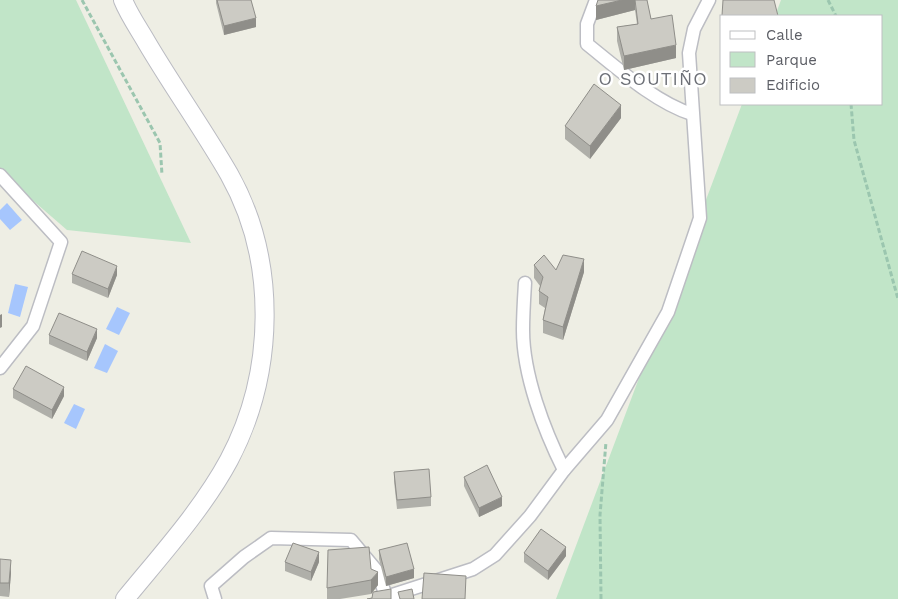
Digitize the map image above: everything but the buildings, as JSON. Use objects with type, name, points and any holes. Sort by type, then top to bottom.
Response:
[{"type":"street","points":[[122,0],[156,59],[203,130],[230,176],[250,223],[260,261],[264,300],[260,373],[238,439],[211,490],[125,599]]},
{"type":"street","points":[[596,0],[587,24],[587,44],[661,99],[681,111],[692,114]]},
{"type":"street","points":[[215,599],[211,586],[244,557],[271,538],[351,540],[377,571],[383,598],[473,569],[495,555],[530,516],[564,470],[608,420],[668,312],[700,218],[689,53],[694,29],[709,0]]},
{"type":"street","points":[[0,174],[61,242],[33,326],[0,368]]},
{"type":"street","points":[[525,283],[523,331],[527,369],[552,445],[564,470]]},
{"type":"path","points":[[82,0],[160,143],[162,175]]},
{"type":"path","points":[[828,0],[836,15]]},
{"type":"path","points":[[851,105],[854,140],[898,299]]},
{"type":"path","points":[[601,599],[600,515],[608,420]]},
{"type":"green space","points":[[0,0],[76,0],[191,243],[67,230],[0,172]]},
{"type":"green space","points":[[781,0],[898,0],[898,599],[556,599],[742,105],[883,105],[883,15],[775,15]]},
{"type":"water","points":[[7,203],[22,220],[10,230],[0,219],[0,210]]},
{"type":"water","points":[[15,284],[28,287],[20,317],[8,313]]},
{"type":"water","points":[[117,307],[130,313],[119,335],[106,329]]},
{"type":"water","points":[[105,344],[118,351],[107,373],[94,368]]},
{"type":"water","points":[[74,404],[85,409],[76,429],[64,423]]},
{"type":"district","name":"O SOUTIÑO","points":[[653,78]]}]
